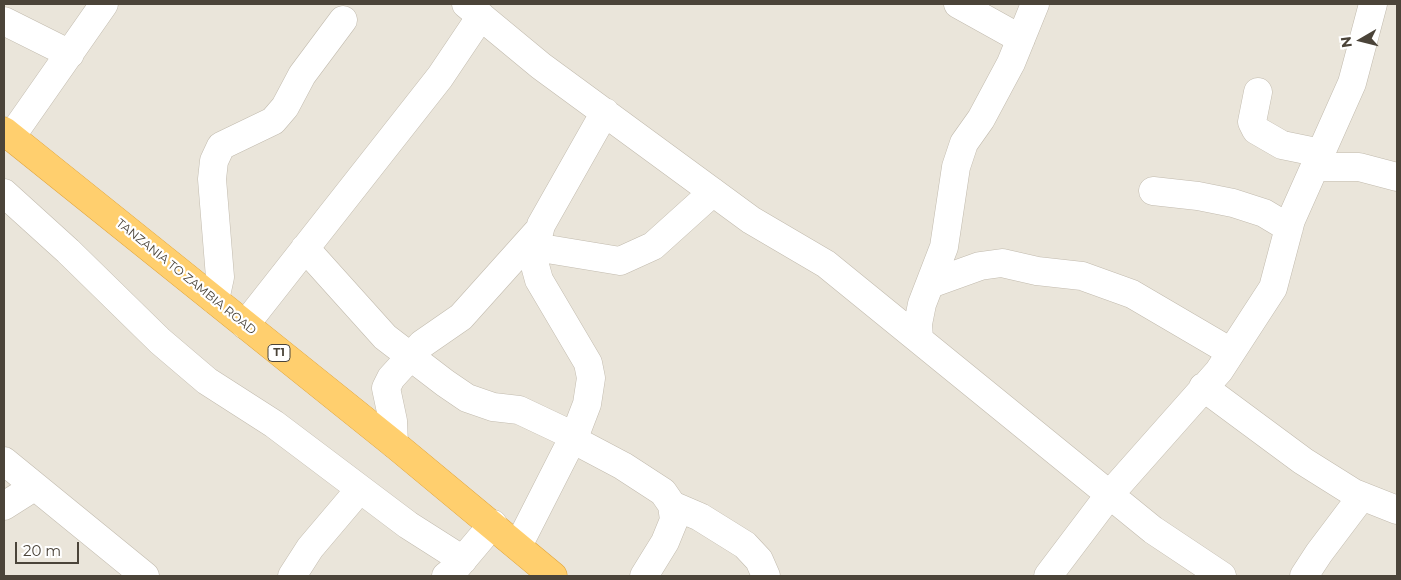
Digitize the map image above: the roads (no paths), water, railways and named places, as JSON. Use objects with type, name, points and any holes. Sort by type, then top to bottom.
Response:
[{"type":"highway","name":"TANZANIA TO ZAMBIA ROAD","points":[[7,134],[493,524],[553,576]]},
{"type":"street","points":[[7,134],[70,54],[104,4]]},
{"type":"street","points":[[958,4],[1021,39]]},
{"type":"street","points":[[919,339],[918,324],[922,304],[944,247],[956,167],[964,143],[981,119],[1011,63],[1035,4]]},
{"type":"street","points":[[1048,576],[1110,494],[1219,371],[1273,288],[1289,228],[1352,83],[1373,4]]},
{"type":"street","points":[[245,325],[440,77],[476,9],[541,66],[751,220],[826,264],[1153,530],[1222,576]]},
{"type":"street","points":[[215,300],[220,277],[212,179],[214,161],[220,146],[273,121],[285,107],[302,74],[343,20]]},
{"type":"street","points":[[4,21],[70,54]]},
{"type":"street","points":[[1258,92],[1252,122],[1256,130],[1282,145],[1318,160],[1397,176]]},
{"type":"street","points":[[394,444],[393,422],[386,388],[391,378],[422,344],[461,317],[537,238],[606,112]]},
{"type":"street","points":[[1153,191],[1198,196],[1233,203],[1264,213],[1289,228]]},
{"type":"street","points":[[537,238],[620,261],[653,246],[713,192]]},
{"type":"street","points":[[4,193],[75,257],[160,341],[207,381],[274,424],[408,525],[457,570],[493,524]]},
{"type":"street","points":[[518,546],[573,437],[586,404],[591,378],[588,363],[539,280],[533,258],[537,238]]},
{"type":"street","points":[[305,248],[385,338],[467,398],[493,407],[519,410],[573,437],[663,492],[672,505],[674,520],[665,542],[644,576]]},
{"type":"street","points":[[930,284],[980,266],[1002,263],[1037,271],[1082,276],[1132,294],[1231,352]]},
{"type":"street","points":[[1203,388],[1303,461],[1362,496],[1397,510]]},
{"type":"street","points":[[4,461],[145,576]]},
{"type":"street","points":[[4,506],[34,487]]},
{"type":"street","points":[[292,576],[310,548],[360,489]]},
{"type":"street","points":[[1304,576],[1362,496]]},
{"type":"street","points":[[672,505],[700,516],[745,545],[759,560],[766,576]]}]
